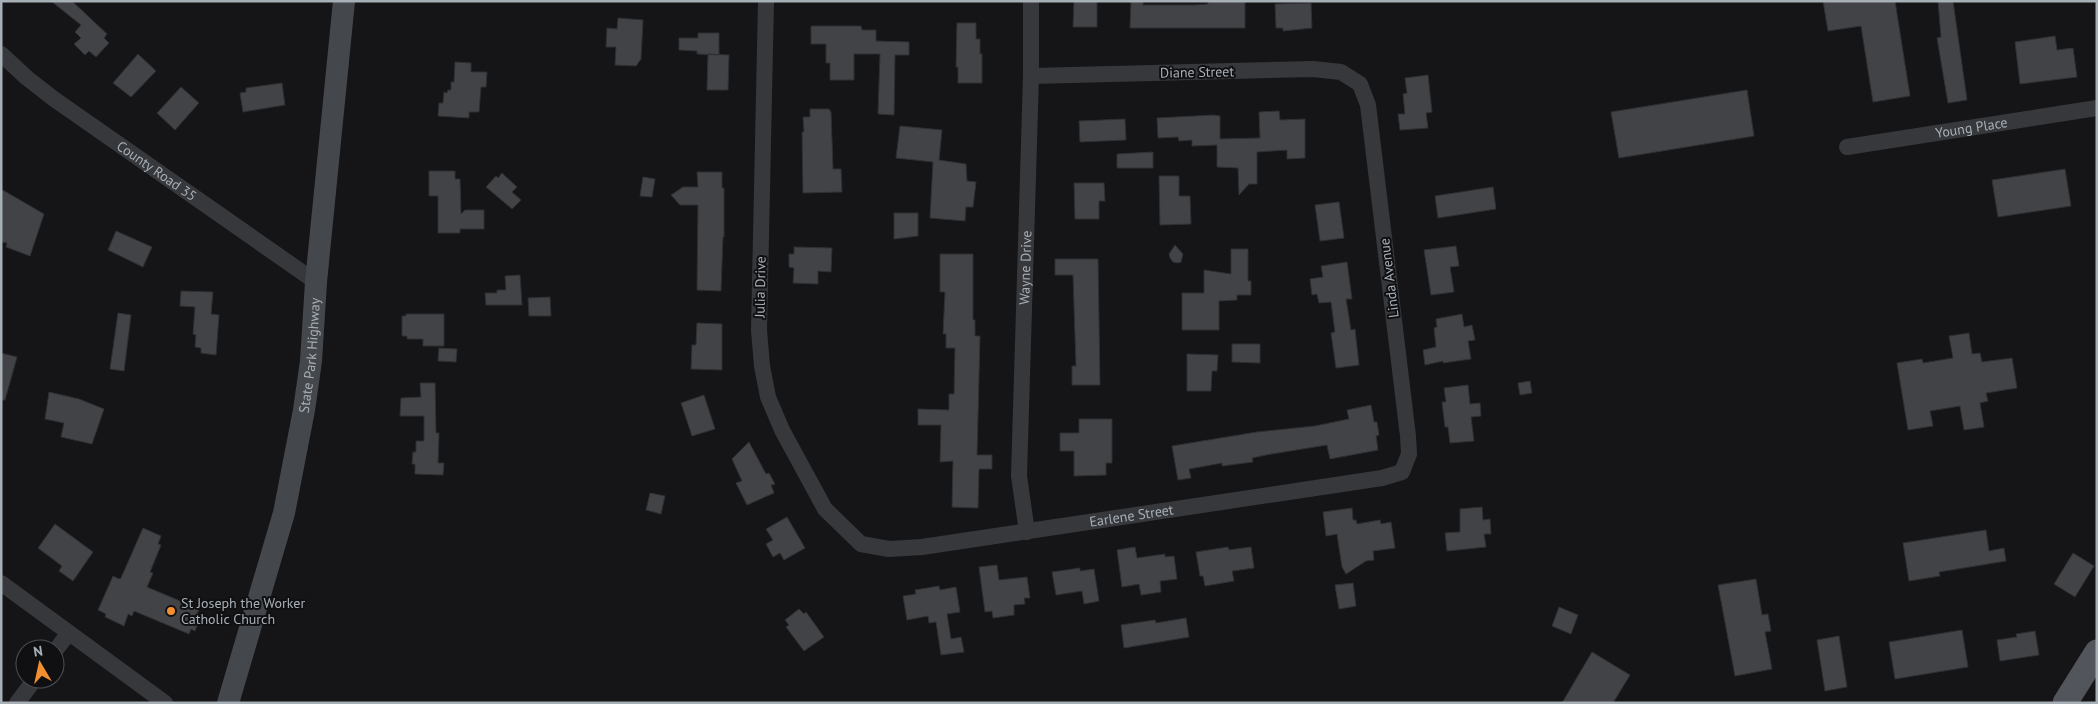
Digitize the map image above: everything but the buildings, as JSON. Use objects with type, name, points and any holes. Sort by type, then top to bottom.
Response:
[{"type":"main road","name":"State Park Highway","points":[[228,703],[286,505],[311,361],[316,282],[344,1]]},
{"type":"main road","points":[[2065,703],[2097,652]]},
{"type":"street","name":"Julia Drive","points":[[766,1],[759,330],[762,366],[768,397],[782,430],[816,493],[825,509],[860,544]]},
{"type":"street","name":"Wayne Drive","points":[[1027,532],[1019,476],[1031,76],[1031,1]]},
{"type":"street","name":"County Road 35","points":[[1,54],[54,99],[316,282]]},
{"type":"street","name":"Diane Street","points":[[1031,76],[1313,69],[1341,72],[1360,84]]},
{"type":"street","name":"Linda Avenue","points":[[1360,84],[1368,105],[1408,436],[1409,454],[1402,472]]},
{"type":"street","name":"Young Place","points":[[1847,147],[2097,108]]},
{"type":"street","name":"Earlene Street","points":[[860,544],[897,549],[1027,532],[1382,478],[1402,472]]},
{"type":"street","points":[[1,583],[164,703]]},
{"type":"street","points":[[64,639],[68,634]]},
{"type":"street","points":[[17,703],[28,689]]},
{"type":"place","name":"St Joseph the Worker Catholic Church","points":[[171,611]]}]
